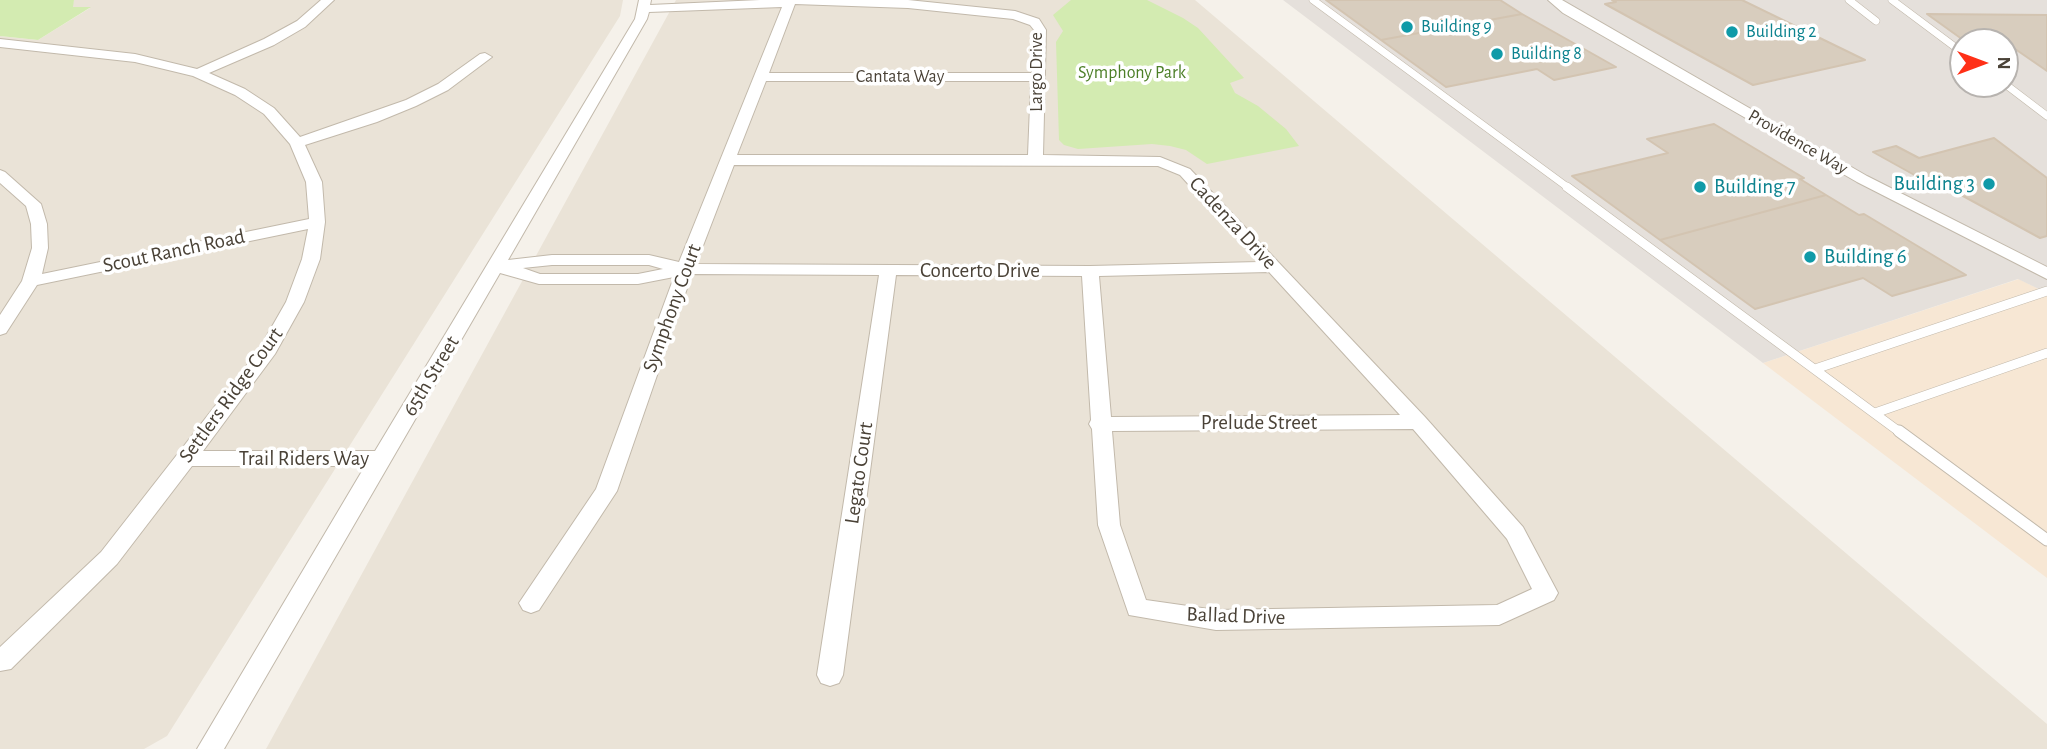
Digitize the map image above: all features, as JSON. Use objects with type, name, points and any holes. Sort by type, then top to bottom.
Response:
[{"type":"street","points":[[198,73],[269,42],[301,24],[328,0]]},
{"type":"street","points":[[643,4],[716,0]]},
{"type":"street","name":"Largo Drive","points":[[766,0],[908,4],[1015,15],[1035,22],[1040,30],[1035,160]]},
{"type":"street","name":"Providence Way","points":[[1554,0],[1567,10],[1862,179],[2047,274]]},
{"type":"street","name":"Largo Drive","points":[[643,4],[760,6],[790,1]]},
{"type":"street","name":"Symphony Court","points":[[531,603],[606,491],[685,269],[790,1]]},
{"type":"street","name":"65th Street","points":[[210,749],[641,19],[643,4]]},
{"type":"street","name":"Settlers Ridge Court","points":[[0,43],[135,58],[198,73],[240,92],[269,111],[298,143],[314,182],[317,222],[311,259],[295,302],[266,354],[110,558],[2,661]]},
{"type":"street","points":[[298,143],[411,103],[443,87],[485,57]]},
{"type":"street","name":"Cantata Way","points":[[761,76],[1038,77]]},
{"type":"street","name":"Cadenza Drive","points":[[728,160],[1160,162],[1185,172],[1418,422],[1515,533],[1546,593]]},
{"type":"street","points":[[0,175],[33,204],[39,224],[40,248],[31,281],[0,329]]},
{"type":"street","name":"Scout Ranch Road","points":[[31,281],[317,222]]},
{"type":"street","name":"Concerto Drive","points":[[497,266],[539,279],[638,279],[685,269],[1090,271],[1275,267]]},
{"type":"street","name":"Legato Court","points":[[830,675],[888,270]]},
{"type":"street","name":"Ballad Drive","points":[[1090,271],[1109,525],[1137,608],[1216,620],[1499,615],[1546,593]]},
{"type":"street","name":"Prelude Street","points":[[1100,424],[1418,422]]},
{"type":"street","name":"Trail Riders Way","points":[[186,458],[380,459]]},
{"type":"lane","points":[[1313,0],[2047,540]]},
{"type":"lane","points":[[1849,0],[1877,21]]},
{"type":"lane","points":[[1892,0],[1949,43]]},
{"type":"lane","points":[[2019,95],[2047,116]]},
{"type":"lane","points":[[1815,369],[2047,291]]},
{"type":"lane","points":[[1875,413],[2047,354]]},
{"type":"shaded area","points":[[74,0],[623,0],[620,16],[167,736],[144,749],[0,749],[0,36],[38,40],[90,8],[72,7]]},
{"type":"shaded area","points":[[676,0],[1195,0],[2047,724],[2047,749],[266,749]]},
{"type":"shaded area","points":[[1283,0],[2047,0],[2047,293],[2018,279],[1763,363]]},
{"type":"shaded area","points":[[2019,279],[2047,293],[2047,578],[1763,363]]},
{"type":"green space","points":[[0,0],[74,0],[73,7],[91,7],[38,40],[0,36]]},
{"type":"green space","name":"Symphony Park","points":[[1071,0],[1147,0],[1183,18],[1198,28],[1244,78],[1230,83],[1235,93],[1258,106],[1286,129],[1299,146],[1207,164],[1186,150],[1170,146],[1152,144],[1078,149],[1064,145],[1059,140],[1056,42],[1063,31],[1053,15]]},
{"type":"building","name":"Building 9","points":[[1326,0],[1500,0],[1522,14],[1381,40]]},
{"type":"building","name":"Building 2","points":[[1612,0],[1742,0],[1865,60],[1753,85],[1605,4],[1616,2]]},
{"type":"building","name":"Building 8","points":[[1522,14],[1616,67],[1554,80],[1537,69],[1446,87],[1381,40]]},
{"type":"building","points":[[1927,14],[2047,15],[2047,71],[2019,52],[2019,28],[1949,30]]},
{"type":"building","name":"Building 7","points":[[1714,124],[1804,178],[1800,179],[1826,195],[1660,240],[1572,176],[1668,153],[1647,139]]},
{"type":"building","name":"Building 3","points":[[1994,138],[2047,178],[2047,236],[2040,238],[1952,190],[1945,192],[1873,152],[1896,146],[1919,158]]},
{"type":"building","name":"Building 6","points":[[1826,195],[1859,215],[1864,214],[1966,275],[1892,296],[1863,278],[1755,309],[1660,240]]},
{"type":"place","name":"Building 9","points":[[1407,27]]},
{"type":"place","name":"Building 2","points":[[1732,32]]},
{"type":"place","name":"Building 8","points":[[1497,54]]},
{"type":"place","name":"Building 3","points":[[1989,184]]},
{"type":"place","name":"Building 7","points":[[1700,187]]},
{"type":"place","name":"Building 6","points":[[1810,257]]}]
